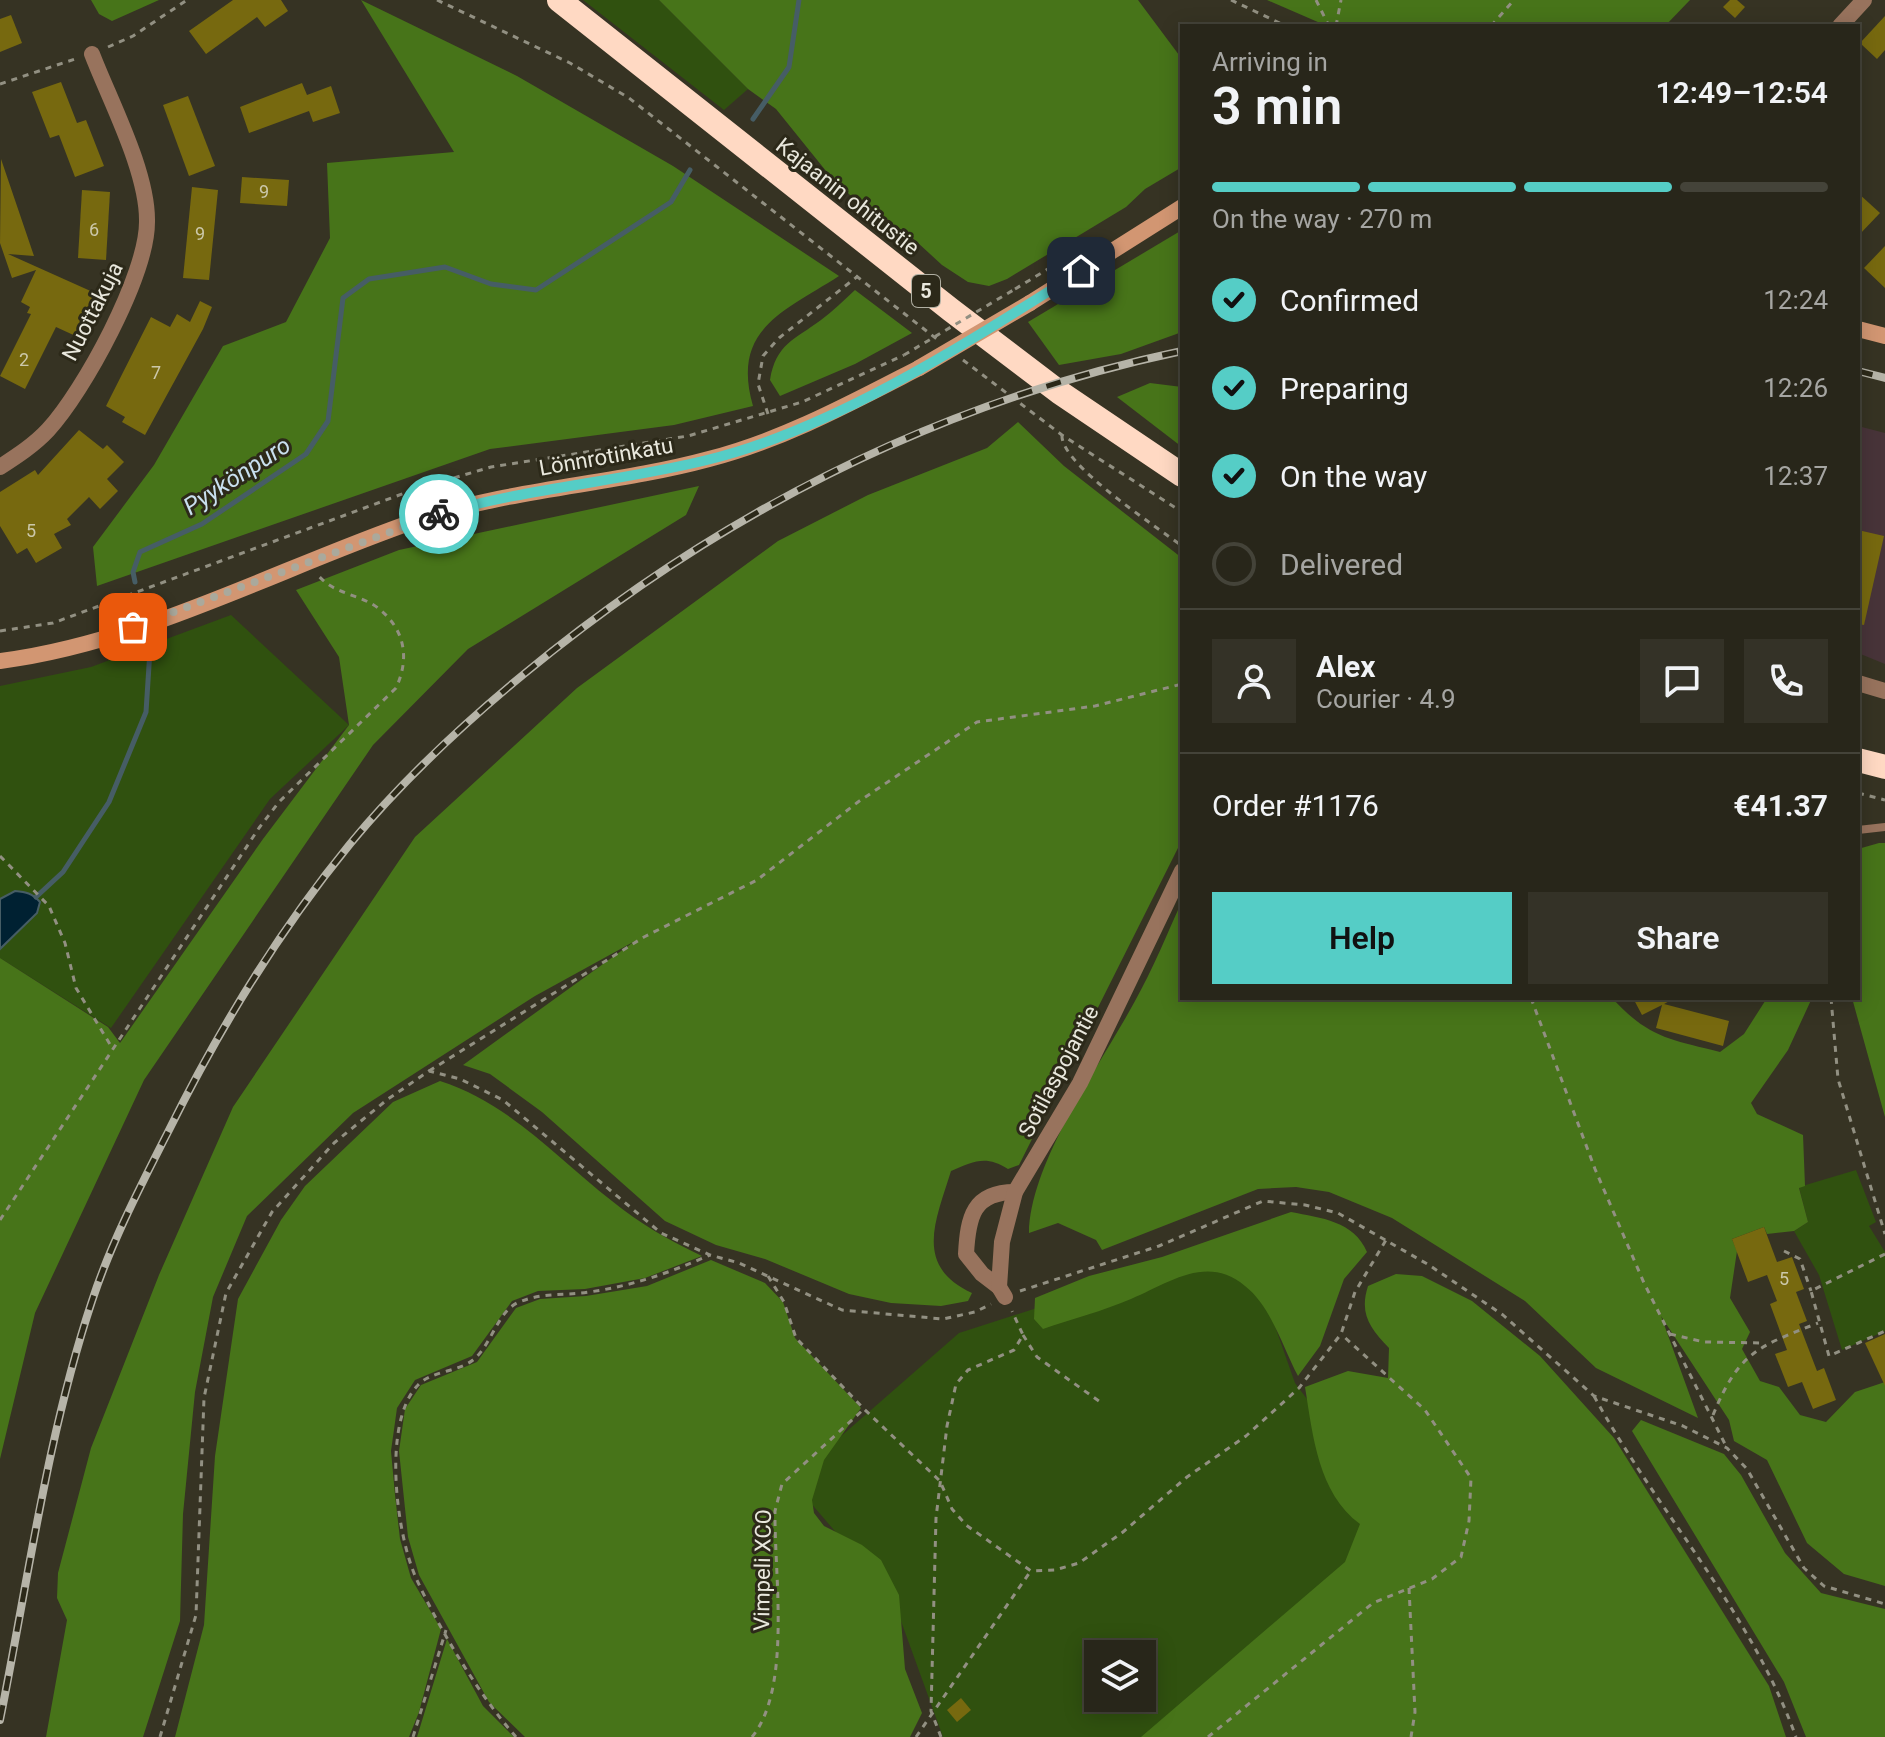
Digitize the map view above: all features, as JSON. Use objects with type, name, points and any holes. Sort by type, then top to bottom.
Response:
[{"type":"highway","name":"5","points":[[550,0],[584,21]]},
{"type":"highway","name":"5","points":[[559,0],[584,21]]},
{"type":"highway","name":"Kajaanin ohitustie","points":[[584,21],[1011,356],[1180,474]]},
{"type":"highway","points":[[1860,761],[1885,767]]},
{"type":"street","points":[[1842,24],[1864,0]]},
{"type":"street","name":"Nuottakuja","points":[[0,467],[33,445],[66,408],[130,289],[145,247],[148,220],[143,191],[92,54]]},
{"type":"street","name":"Lönnrotinkatu","points":[[0,661],[104,637],[419,520],[484,501],[657,470],[739,450],[815,420],[919,368],[1030,303],[1180,208]]},
{"type":"street","points":[[1860,329],[1882,330]]},
{"type":"street","points":[[1860,684],[1885,691]]},
{"type":"street","name":"Sotilaspojantie","points":[[1002,1292],[1002,1242],[1015,1192],[1080,1083],[1180,875]]},
{"type":"street","points":[[1002,1292],[966,1254],[967,1235],[974,1207],[995,1192],[1015,1192]]},
{"type":"lane","points":[[1860,830],[1885,827]]},
{"type":"path","points":[[437,0],[570,63],[629,98],[942,343]]},
{"type":"path","points":[[1231,0],[1282,24]]},
{"type":"path","points":[[1316,0],[1328,24]]},
{"type":"path","points":[[1336,24],[1341,0]]},
{"type":"path","points":[[1493,24],[1514,0]]},
{"type":"path","points":[[768,414],[758,384],[763,356],[779,338],[859,276]]},
{"type":"path","points":[[904,355],[1015,289]]},
{"type":"path","points":[[954,353],[1062,435],[1180,511]]},
{"type":"path","points":[[1062,435],[1061,443],[1075,463],[1180,544]]},
{"type":"path","points":[[0,1220],[94,1079],[111,1047],[259,828],[279,802],[396,688],[405,669],[405,650],[398,629],[377,607],[329,587],[317,575]]},
{"type":"path","points":[[160,1737],[196,1615],[204,1398],[226,1293],[272,1212],[334,1143],[388,1099],[429,1071],[644,937],[757,880],[858,802],[977,722],[1095,706],[1180,685]]},
{"type":"path","points":[[1860,794],[1885,800]]},
{"type":"path","points":[[0,856],[49,906],[65,943],[76,988],[111,1047]]},
{"type":"path","points":[[1532,1000],[1595,1169],[1670,1334],[1727,1448],[1747,1469],[1804,1568],[1824,1586],[1885,1604]]},
{"type":"path","points":[[1831,1000],[1838,1079],[1885,1234]]},
{"type":"path","points":[[429,1071],[460,1079],[503,1100],[661,1233],[842,1310],[928,1317],[975,1312],[1002,1292],[1159,1246],[1263,1201],[1305,1205],[1338,1213],[1503,1315],[1594,1396],[1777,1685],[1796,1737]]},
{"type":"path","points":[[768,1276],[784,1302],[796,1338],[864,1409],[940,1481],[952,1509],[966,1525],[1031,1571],[1055,1570],[1079,1563],[1123,1532],[1187,1477],[1246,1436],[1299,1388],[1341,1334],[1355,1292],[1386,1240]]},
{"type":"path","points":[[1784,1251],[1794,1253],[1800,1259],[1829,1356],[1885,1331]]},
{"type":"path","points":[[1811,1291],[1885,1254]]},
{"type":"path","points":[[516,1737],[493,1711],[415,1576],[399,1498],[395,1450],[401,1408],[419,1382],[473,1360],[513,1305],[538,1294],[586,1293],[646,1282],[710,1255]]},
{"type":"path","points":[[1002,1292],[1037,1357],[1103,1404]]},
{"type":"path","points":[[1670,1334],[1704,1342],[1765,1343],[1818,1323]]},
{"type":"path","points":[[1208,1737],[1373,1603],[1432,1579],[1461,1557],[1469,1521],[1471,1478],[1425,1410],[1341,1334]]},
{"type":"path","points":[[941,1737],[931,1711],[940,1481],[956,1384],[968,1370],[1014,1350],[1023,1335]]},
{"type":"path","points":[[1712,1417],[1731,1375],[1765,1343]]},
{"type":"path","points":[[1594,1396],[1683,1426],[1727,1448]]},
{"type":"path","name":"Vimpeli XCO","points":[[752,1737],[775,1680],[775,1511],[782,1484],[864,1409]]},
{"type":"path","points":[[916,1737],[931,1711],[1031,1571]]},
{"type":"path","points":[[1409,1588],[1415,1712],[1411,1737]]},
{"type":"path","points":[[413,1737],[422,1717],[446,1630]]},
{"type":"shaded area","points":[[1860,427],[1885,433],[1885,664],[1860,654]]},
{"type":"green space","points":[[91,0],[159,0],[112,21],[99,14]]},
{"type":"green space","points":[[361,0],[517,76],[673,166],[839,276],[781,313],[756,341],[749,358],[748,380],[753,406],[674,425],[490,449],[97,586],[93,547],[154,465],[223,346],[286,322],[330,238],[327,163],[454,152]]},
{"type":"green space","points":[[583,0],[659,0],[748,89],[724,110]]},
{"type":"green space","points":[[659,0],[1138,0],[1180,56],[1180,168],[1145,189],[1126,207],[1007,279],[989,286],[968,282],[942,265],[905,231],[874,219],[826,171],[776,109],[748,89]]},
{"type":"green space","points":[[1267,0],[1690,0],[1667,24],[1322,24]]},
{"type":"green space","points":[[1180,231],[1180,333],[1121,354],[1059,365],[1028,322]]},
{"type":"green space","points":[[855,290],[912,333],[855,364],[780,396],[770,380],[782,350]]},
{"type":"green space","points":[[1150,383],[1180,387],[1180,445],[1117,397]]},
{"type":"green space","points":[[1018,422],[1064,466],[1180,556],[1180,844],[1019,1165],[1008,1169],[993,1162],[980,1161],[951,1171],[935,1224],[935,1255],[954,1282],[972,1293],[968,1301],[941,1306],[891,1303],[849,1294],[765,1259],[716,1245],[665,1221],[542,1112],[490,1074],[463,1065],[635,941],[535,996],[353,1113],[247,1216],[213,1297],[195,1392],[183,1514],[180,1621],[143,1737],[46,1737],[67,1620],[57,1598],[58,1573],[91,1448],[159,1275],[233,1107],[415,837],[577,688],[778,541],[868,495],[987,448]]},
{"type":"green space","points":[[699,486],[686,515],[468,649],[373,745],[144,1080],[35,1313],[0,1459],[0,958],[108,1027],[120,1043],[263,839],[349,725],[339,657],[296,590],[399,550]]},
{"type":"green space","points":[[231,615],[349,725],[270,799],[111,1028],[0,958],[0,949],[37,913],[36,897],[31,894],[18,892],[0,899],[0,686],[91,667]]},
{"type":"green space","points":[[1885,843],[1885,1117],[1853,1000],[1860,1000],[1860,848]]},
{"type":"green space","points":[[1180,906],[1180,1000],[1614,1000],[1637,1021],[1661,1035],[1720,1052],[1744,1034],[1766,1000],[1811,1000],[1788,1050],[1751,1103],[1757,1114],[1803,1135],[1805,1186],[1799,1188],[1808,1222],[1794,1231],[1767,1234],[1764,1227],[1732,1239],[1737,1251],[1730,1298],[1750,1332],[1742,1349],[1760,1381],[1779,1387],[1800,1415],[1826,1422],[1855,1392],[1885,1382],[1885,1586],[1844,1574],[1807,1543],[1767,1460],[1734,1441],[1729,1420],[1661,1316],[1698,1418],[1596,1368],[1525,1301],[1392,1218],[1329,1192],[1296,1187],[1258,1189],[1102,1250],[1096,1240],[1058,1223],[1029,1233],[1032,1205],[1054,1145],[1154,964]]},
{"type":"green space","points":[[440,1081],[465,1091],[510,1117],[633,1217],[702,1256],[645,1278],[585,1289],[538,1291],[512,1301],[472,1356],[415,1380],[397,1408],[391,1451],[400,1539],[411,1578],[441,1629],[419,1712],[409,1737],[175,1737],[204,1625],[215,1456],[238,1299],[281,1220],[305,1186],[393,1102]]},
{"type":"green space","points":[[1856,1170],[1876,1222],[1869,1226],[1885,1252],[1885,1331],[1842,1350],[1819,1275],[1794,1231],[1808,1222],[1799,1187]]},
{"type":"green space","points":[[1291,1212],[1345,1227],[1367,1252],[1344,1279],[1320,1346],[1298,1376],[1276,1328],[1254,1294],[1231,1277],[1216,1272],[1188,1274],[1120,1303],[1043,1329],[1034,1319],[1035,1298],[1089,1276],[1162,1257]]},
{"type":"green space","points":[[1245,1241],[1295,1383],[1420,1550],[1183,1737],[943,1737],[893,1599],[791,1480],[959,1333]]},
{"type":"green space","points":[[711,1260],[765,1283],[783,1302],[795,1338],[861,1408],[824,1460],[812,1500],[814,1513],[824,1526],[862,1545],[881,1560],[899,1595],[905,1669],[922,1713],[910,1737],[525,1737],[489,1702],[419,1575],[408,1537],[399,1451],[405,1409],[421,1385],[477,1362],[516,1308],[540,1299],[586,1296],[647,1286]]},
{"type":"green space","points":[[1396,1274],[1422,1276],[1472,1301],[1540,1356],[1614,1438],[1769,1686],[1786,1737],[1141,1737],[1345,1562],[1360,1524],[1346,1511],[1326,1480],[1315,1444],[1305,1387],[1348,1371],[1388,1378],[1389,1348],[1368,1320],[1365,1305],[1368,1286]]},
{"type":"green space","points":[[1641,1420],[1724,1454],[1741,1475],[1785,1553],[1821,1593],[1885,1609],[1885,1737],[1806,1737],[1784,1682],[1632,1431]]},
{"type":"green space","points":[[447,1639],[483,1706],[514,1737],[417,1737]]},
{"type":"water","points":[[15,891],[29,894],[40,902],[37,913],[0,949],[0,899]]},
{"type":"building","points":[[233,0],[281,0],[288,11],[265,27],[257,17],[206,54],[189,31]]},
{"type":"building","points":[[1730,0],[1737,0],[1745,7],[1735,18],[1723,7]]},
{"type":"building","points":[[11,15],[22,43],[0,52],[0,19]]},
{"type":"building","points":[[1885,16],[1885,50],[1877,59],[1860,43]]},
{"type":"building","points":[[61,82],[77,123],[86,120],[104,166],[75,177],[59,135],[50,138],[32,92]]},
{"type":"building","points":[[302,83],[307,95],[331,86],[340,113],[313,122],[309,111],[249,133],[240,107]]},
{"type":"building","points":[[188,96],[215,166],[189,176],[163,105]]},
{"type":"building","points":[[1,159],[34,256],[8,254],[95,293],[80,338],[56,327],[25,389],[0,376],[31,314],[27,313],[30,307],[21,302],[36,270],[12,278],[0,243]]},
{"type":"building","points":[[242,177],[289,180],[287,206],[240,203]]},
{"type":"building","points":[[192,187],[218,190],[209,280],[183,278]]},
{"type":"building","points":[[82,190],[110,192],[106,260],[78,258]]},
{"type":"building","points":[[1860,195],[1880,213],[1860,234]]},
{"type":"building","points":[[1885,246],[1885,288],[1864,268]]},
{"type":"building","points":[[200,301],[212,307],[203,329],[145,435],[122,422],[125,417],[106,406],[151,317],[170,327],[177,314],[190,322]]},
{"type":"building","points":[[79,430],[103,449],[107,445],[124,462],[107,479],[118,491],[100,509],[89,497],[67,519],[71,525],[54,534],[62,548],[36,563],[27,548],[17,554],[0,526],[0,492],[35,470],[38,475]]},
{"type":"building","points":[[1860,530],[1884,536],[1864,625],[1860,624]]},
{"type":"building","points":[[1634,1000],[1671,1000],[1664,1004],[1729,1021],[1723,1046],[1656,1028],[1662,1005],[1642,1015]]},
{"type":"building","points":[[1764,1227],[1777,1262],[1792,1257],[1804,1289],[1796,1292],[1807,1321],[1799,1324],[1817,1371],[1824,1368],[1836,1400],[1813,1409],[1802,1382],[1788,1387],[1775,1354],[1787,1350],[1770,1304],[1777,1301],[1767,1275],[1748,1282],[1732,1239]]},
{"type":"building","points":[[1885,1334],[1885,1386],[1865,1343]]},
{"type":"building","points":[[961,1698],[971,1710],[957,1722],[947,1710]]},
{"type":"waterway","name":"Pyykönpuro","points":[[753,119],[789,67],[799,0]]},
{"type":"waterway","name":"Pyykönpuro","points":[[135,582],[133,572],[140,552],[202,524],[306,454],[328,421],[343,298],[369,279],[445,267],[491,284],[536,290],[671,202],[690,170]]},
{"type":"waterway","name":"Pyykönpuro","points":[[36,897],[63,872],[109,802],[146,712],[150,650]]},
{"type":"railway","points":[[0,1720],[50,1456],[76,1352],[108,1258],[157,1153],[229,1020],[298,912],[350,844],[433,755],[524,674],[598,616],[674,563],[752,515],[833,472],[916,434],[1002,401],[1091,373],[1180,351]]},
{"type":"railway","points":[[1860,372],[1885,378]]},
{"type":"way so far","points":[[133,627],[439,514]]},
{"type":"route","points":[[439,514],[524,492],[708,460],[769,440],[919,368],[1081,271]]}]
